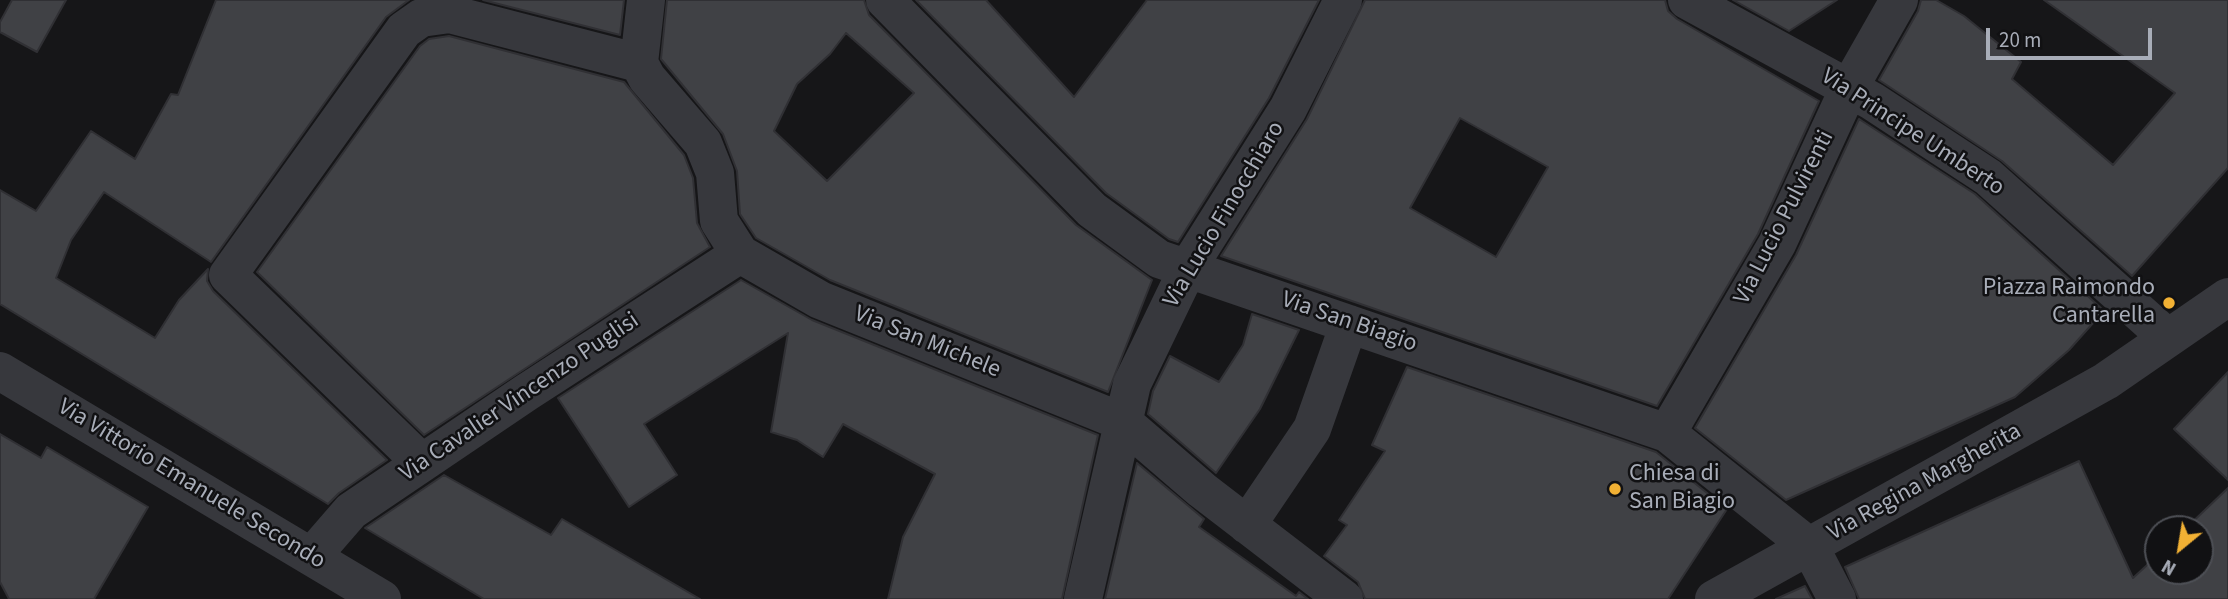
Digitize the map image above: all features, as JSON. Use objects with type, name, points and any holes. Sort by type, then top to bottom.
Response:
[{"type":"street","points":[[422,463],[228,275],[404,30],[421,18],[450,14],[639,63],[646,0]]},
{"type":"street","name":"Via San Biagio","points":[[885,0],[1092,209],[1159,259],[1189,266],[1667,433],[1810,547],[1837,599]]},
{"type":"street","name":"Via Lucio Finocchiaro","points":[[1083,599],[1132,384],[1189,266],[1288,108],[1342,0]]},
{"type":"street","name":"Via Principe Umberto","points":[[1687,0],[1849,88],[1988,177],[2168,338]]},
{"type":"street","name":"Via Lucio Pulvirenti","points":[[1667,433],[1777,244],[1849,88],[1899,0]]},
{"type":"street","name":"Via San Michele","points":[[639,63],[647,78],[703,143],[715,173],[719,221],[740,254],[820,300],[1124,422],[1247,525],[1344,599]]},
{"type":"street","name":"Via Cavalier Vincenzo Puglisi","points":[[312,556],[351,511],[740,254]]},
{"type":"street","name":"Via Regina Margherita","points":[[1714,599],[2133,363],[2228,298]]},
{"type":"street","points":[[1247,525],[1312,429],[1349,324]]},
{"type":"street","name":"Via Vittorio Emanuele Secondo","points":[[0,371],[382,599]]},
{"type":"building","points":[[12,0],[66,0],[37,52],[0,32],[0,22]]},
{"type":"building","points":[[216,0],[409,0],[386,17],[211,262],[104,192],[71,240],[56,278],[155,338],[179,300],[208,269],[207,281],[213,291],[387,460],[339,493],[328,504],[0,304],[0,190],[36,211],[91,131],[135,159],[171,94],[178,95]]},
{"type":"building","points":[[483,0],[624,0],[620,35]]},
{"type":"building","points":[[667,0],[864,0],[869,15],[1076,225],[1152,280],[1108,392],[830,280],[756,238],[740,214],[737,171],[723,134],[661,59]],"holes":[[[846,33],[914,93],[827,181],[774,131],[797,84],[830,54]]]},
{"type":"building","points":[[916,0],[986,0],[1074,97],[1147,0],[1319,0],[1269,98],[1178,242],[1169,239],[1106,193]]},
{"type":"building","points":[[1365,0],[1665,0],[1668,11],[1677,19],[1819,101],[1758,234],[1657,406],[1221,256],[1307,119]],"holes":[[[1460,118],[1548,167],[1496,257],[1410,208]]]},
{"type":"building","points":[[1733,0],[1837,0],[1789,31]]},
{"type":"building","points":[[1921,0],[1936,0],[1964,16],[2021,62],[2012,79],[2113,165],[2175,93],[2044,0],[2228,0],[2228,168],[2132,276],[2002,161],[1879,80],[1918,11]]},
{"type":"building","points":[[449,36],[624,82],[684,155],[693,178],[697,223],[710,247],[424,435],[257,272],[420,46],[429,39]]},
{"type":"building","points":[[1859,119],[1975,194],[2102,309],[2102,313],[2069,350],[2015,397],[1786,500],[1695,428],[1796,255]]},
{"type":"building","points":[[741,280],[812,320],[1098,435],[1062,599],[888,599],[903,537],[935,474],[843,424],[823,457],[797,440],[771,432],[788,333],[644,424],[677,475],[629,507],[558,398]]},
{"type":"building","points":[[1252,314],[1299,330],[1260,409],[1216,473],[1148,414],[1153,391],[1170,356],[1219,382],[1243,345]]},
{"type":"building","points":[[1407,367],[1656,452],[1727,509],[1668,599],[1365,599],[1358,582],[1324,556],[1347,525],[1339,520],[1385,451],[1372,445]]},
{"type":"building","points":[[2228,372],[2228,480],[2174,429]]},
{"type":"building","points":[[0,434],[41,458],[47,447],[148,507],[94,599],[9,599],[0,582]]},
{"type":"building","points":[[2079,461],[2133,578],[2144,568],[2144,585],[2214,585],[2214,515],[2200,515],[2228,488],[2228,599],[1859,599],[1845,567]]},
{"type":"building","points":[[1137,463],[1204,519],[1199,527],[1296,596],[1299,592],[1308,599],[1105,599]]},
{"type":"building","points":[[444,475],[551,535],[562,519],[700,599],[484,599],[365,528]]},
{"type":"building","points":[[1805,586],[1812,599],[1776,599]]},
{"type":"place","name":"Piazza Raimondo Cantarella","points":[[2169,303]]},
{"type":"place","name":"Chiesa di San Biagio","points":[[1615,489]]}]
